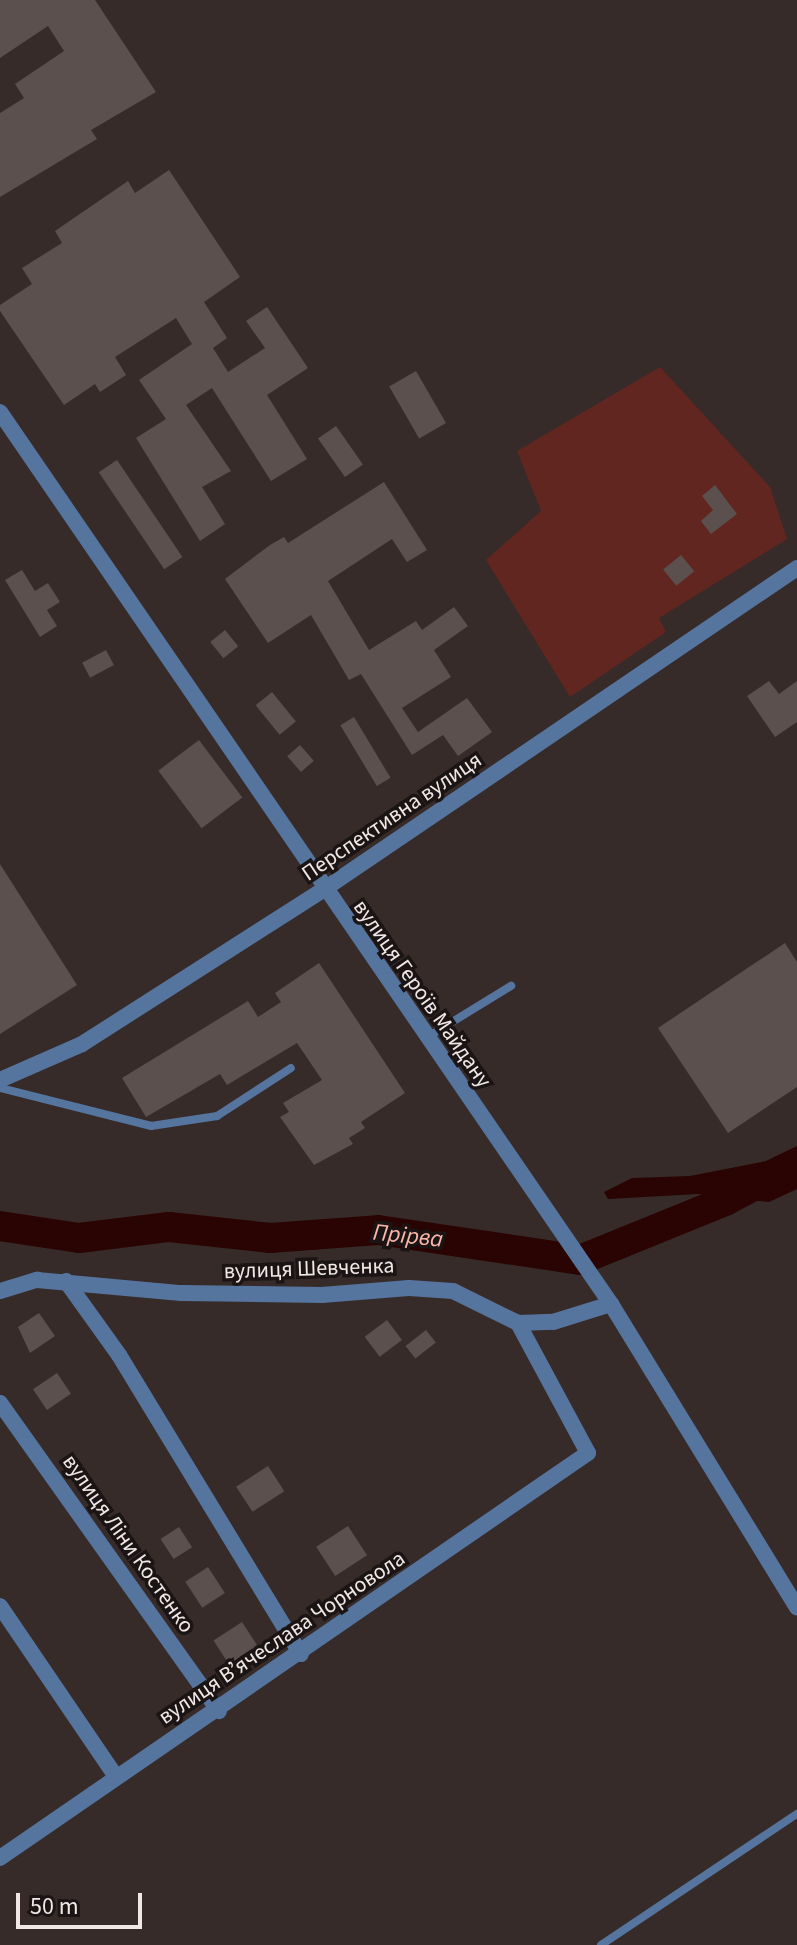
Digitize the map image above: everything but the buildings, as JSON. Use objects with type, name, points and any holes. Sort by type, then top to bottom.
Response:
[{"type":"street","name":"вулиця Героїв Майдану","points":[[0,412],[323,890],[611,1304],[797,1608]]},
{"type":"street","name":"Перспективна вулиця","points":[[0,1080],[82,1044],[323,890],[797,568]]},
{"type":"street","name":"вулиця Шевченка","points":[[0,1291],[37,1280],[181,1293],[453,1291],[518,1323],[553,1322],[611,1304]]},
{"type":"street","points":[[66,1281],[119,1355],[301,1654]]},
{"type":"street","name":"вулиця Вʼячеслава Чорновола","points":[[0,1858],[116,1777],[219,1711],[588,1453],[518,1323]]},
{"type":"street","name":"вулиця Ліни Костенко","points":[[0,1403],[219,1711]]},
{"type":"street","points":[[0,1606],[116,1777]]},
{"type":"lane","points":[[426,1038],[511,986]]},
{"type":"lane","points":[[0,1088],[151,1126],[217,1116],[291,1068]]},
{"type":"lane","points":[[601,1945],[797,1814]]},
{"type":"shaded area","points":[[660,367],[770,487],[787,539],[659,618],[666,632],[570,697],[486,560],[541,511],[517,451]]},
{"type":"shaded area","points":[[797,1146],[797,1189],[769,1202],[698,1194],[608,1199],[604,1192],[632,1178],[690,1176],[766,1161]]},
{"type":"waterway","name":"Прірва","points":[[0,1226],[79,1238],[169,1227],[270,1238],[378,1230],[580,1260],[725,1201],[797,1163]]}]
